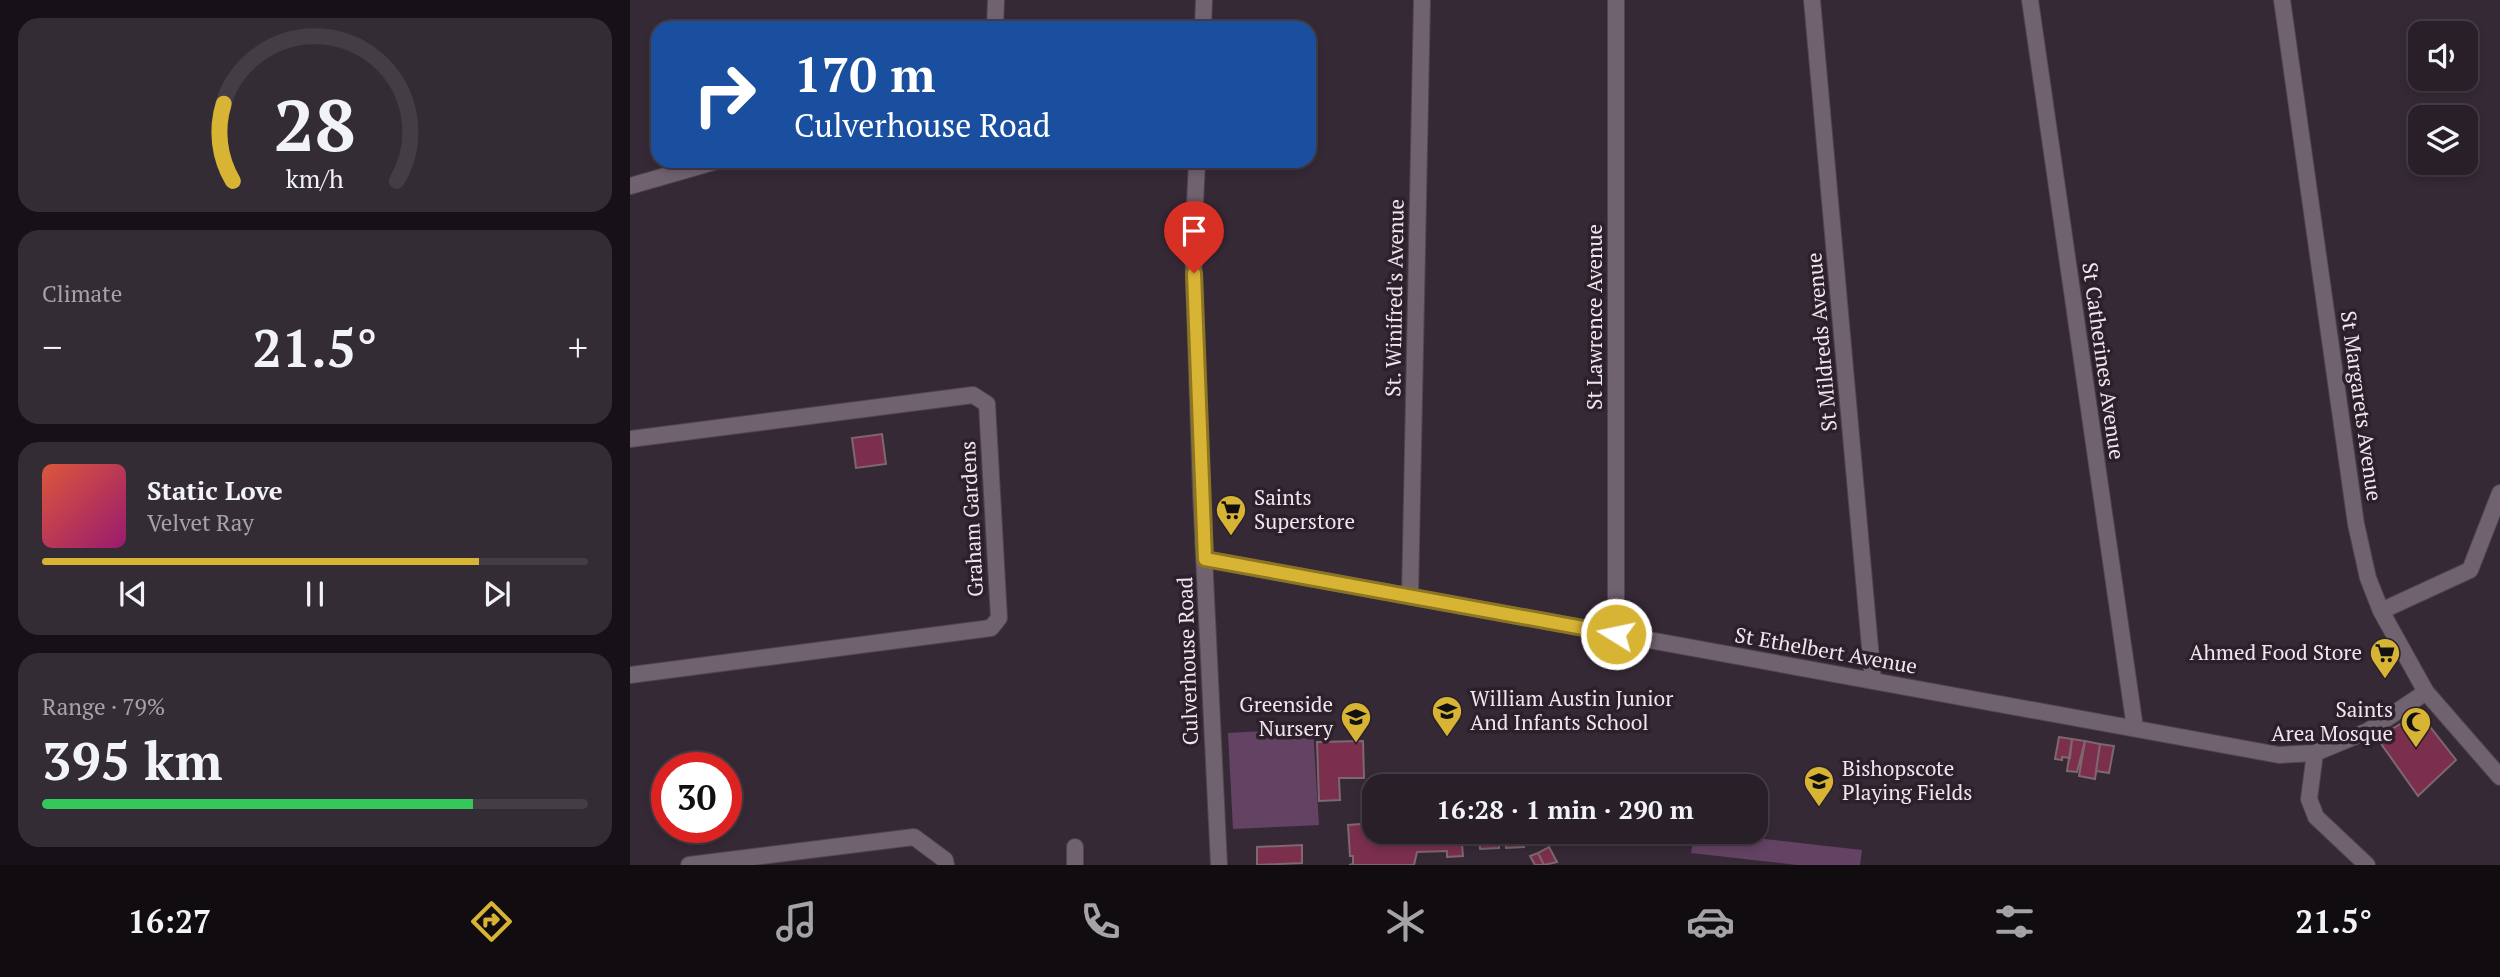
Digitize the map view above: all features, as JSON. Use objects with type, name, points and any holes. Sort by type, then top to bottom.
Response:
[{"type":"street","points":[[995,21],[996,0]]},
{"type":"street","points":[[1203,21],[1204,0]]},
{"type":"street","name":"St. Winifred's Avenue","points":[[1410,597],[1422,0]]},
{"type":"street","name":"St Lawrence Avenue","points":[[1616,0],[1616,634]]},
{"type":"street","name":"St Mildreds Avenue","points":[[1812,0],[1873,681]]},
{"type":"street","name":"St Catherines Avenue","points":[[2030,0],[2135,728]]},
{"type":"street","name":"St Margarets Avenue","points":[[2282,0],[2356,524],[2368,578],[2381,611],[2426,692],[2500,777]]},
{"type":"street","points":[[630,186],[693,168]]},
{"type":"street","name":"Culverhouse Road","points":[[1197,168],[1193,246],[1219,865]]},
{"type":"street","name":"Graham Gardens","points":[[630,439],[973,395],[987,404],[999,618],[991,628],[630,675]]},
{"type":"street","points":[[2381,611],[2470,570],[2500,493]]},
{"type":"street","name":"St Ethelbert Avenue","points":[[1205,559],[2279,755],[2315,753],[2368,731],[2426,692]]},
{"type":"street","points":[[2315,753],[2308,799],[2316,817],[2367,865]]},
{"type":"street","points":[[689,865],[914,837],[946,860],[946,865]]},
{"type":"street","points":[[1075,847],[1075,865]]},
{"type":"shaded area","points":[[1313,728],[1319,825],[1233,829],[1228,733]]},
{"type":"shaded area","points":[[1768,839],[1862,850],[1860,865],[1797,865],[1691,853],[1693,844],[1768,844]]},
{"type":"building","points":[[882,434],[886,464],[856,468],[852,438]]},
{"type":"building","name":"Saints Area Mosque","points":[[2412,717],[2418,717],[2427,723],[2456,760],[2418,796],[2377,738]]},
{"type":"building","points":[[2059,737],[2072,739],[2070,758],[2055,759]]},
{"type":"building","points":[[2072,739],[2085,741],[2077,772],[2067,771]]},
{"type":"building","points":[[1363,741],[1364,774],[1362,778],[1339,778],[1340,800],[1319,801],[1317,742]]},
{"type":"building","points":[[2085,741],[2100,744],[2095,779],[2079,776]]},
{"type":"building","points":[[2100,744],[2114,746],[2109,773],[2096,771]]},
{"type":"building","points":[[1362,824],[1362,844],[1462,844],[1463,856],[1447,857],[1447,851],[1417,852],[1414,865],[1349,865],[1353,864],[1353,856],[1350,856],[1348,825]]},
{"type":"building","points":[[1480,844],[1499,844],[1499,848],[1480,849]]},
{"type":"building","points":[[1506,844],[1524,844],[1524,847],[1506,848]]},
{"type":"building","points":[[1302,845],[1302,863],[1257,865],[1257,847]]},
{"type":"building","points":[[1549,847],[1557,862],[1544,865],[1538,853]]},
{"type":"building","points":[[1538,853],[1544,865],[1535,865],[1530,856]]},
{"type":"place","name":"Saints Superstore","points":[[1231,537]]},
{"type":"place","name":"Ahmed Food Store","points":[[2385,680]]},
{"type":"place","name":"William Austin Junior And Infants School","points":[[1447,738]]},
{"type":"place","name":"Greenside Nursery","points":[[1356,744]]},
{"type":"place","name":"Saints Area Mosque","points":[[2416,749]]},
{"type":"place","name":"Bishopscote Playing Fields","points":[[1819,808]]},
{"type":"route","points":[[1194,273],[1205,559],[1616,634]]}]
